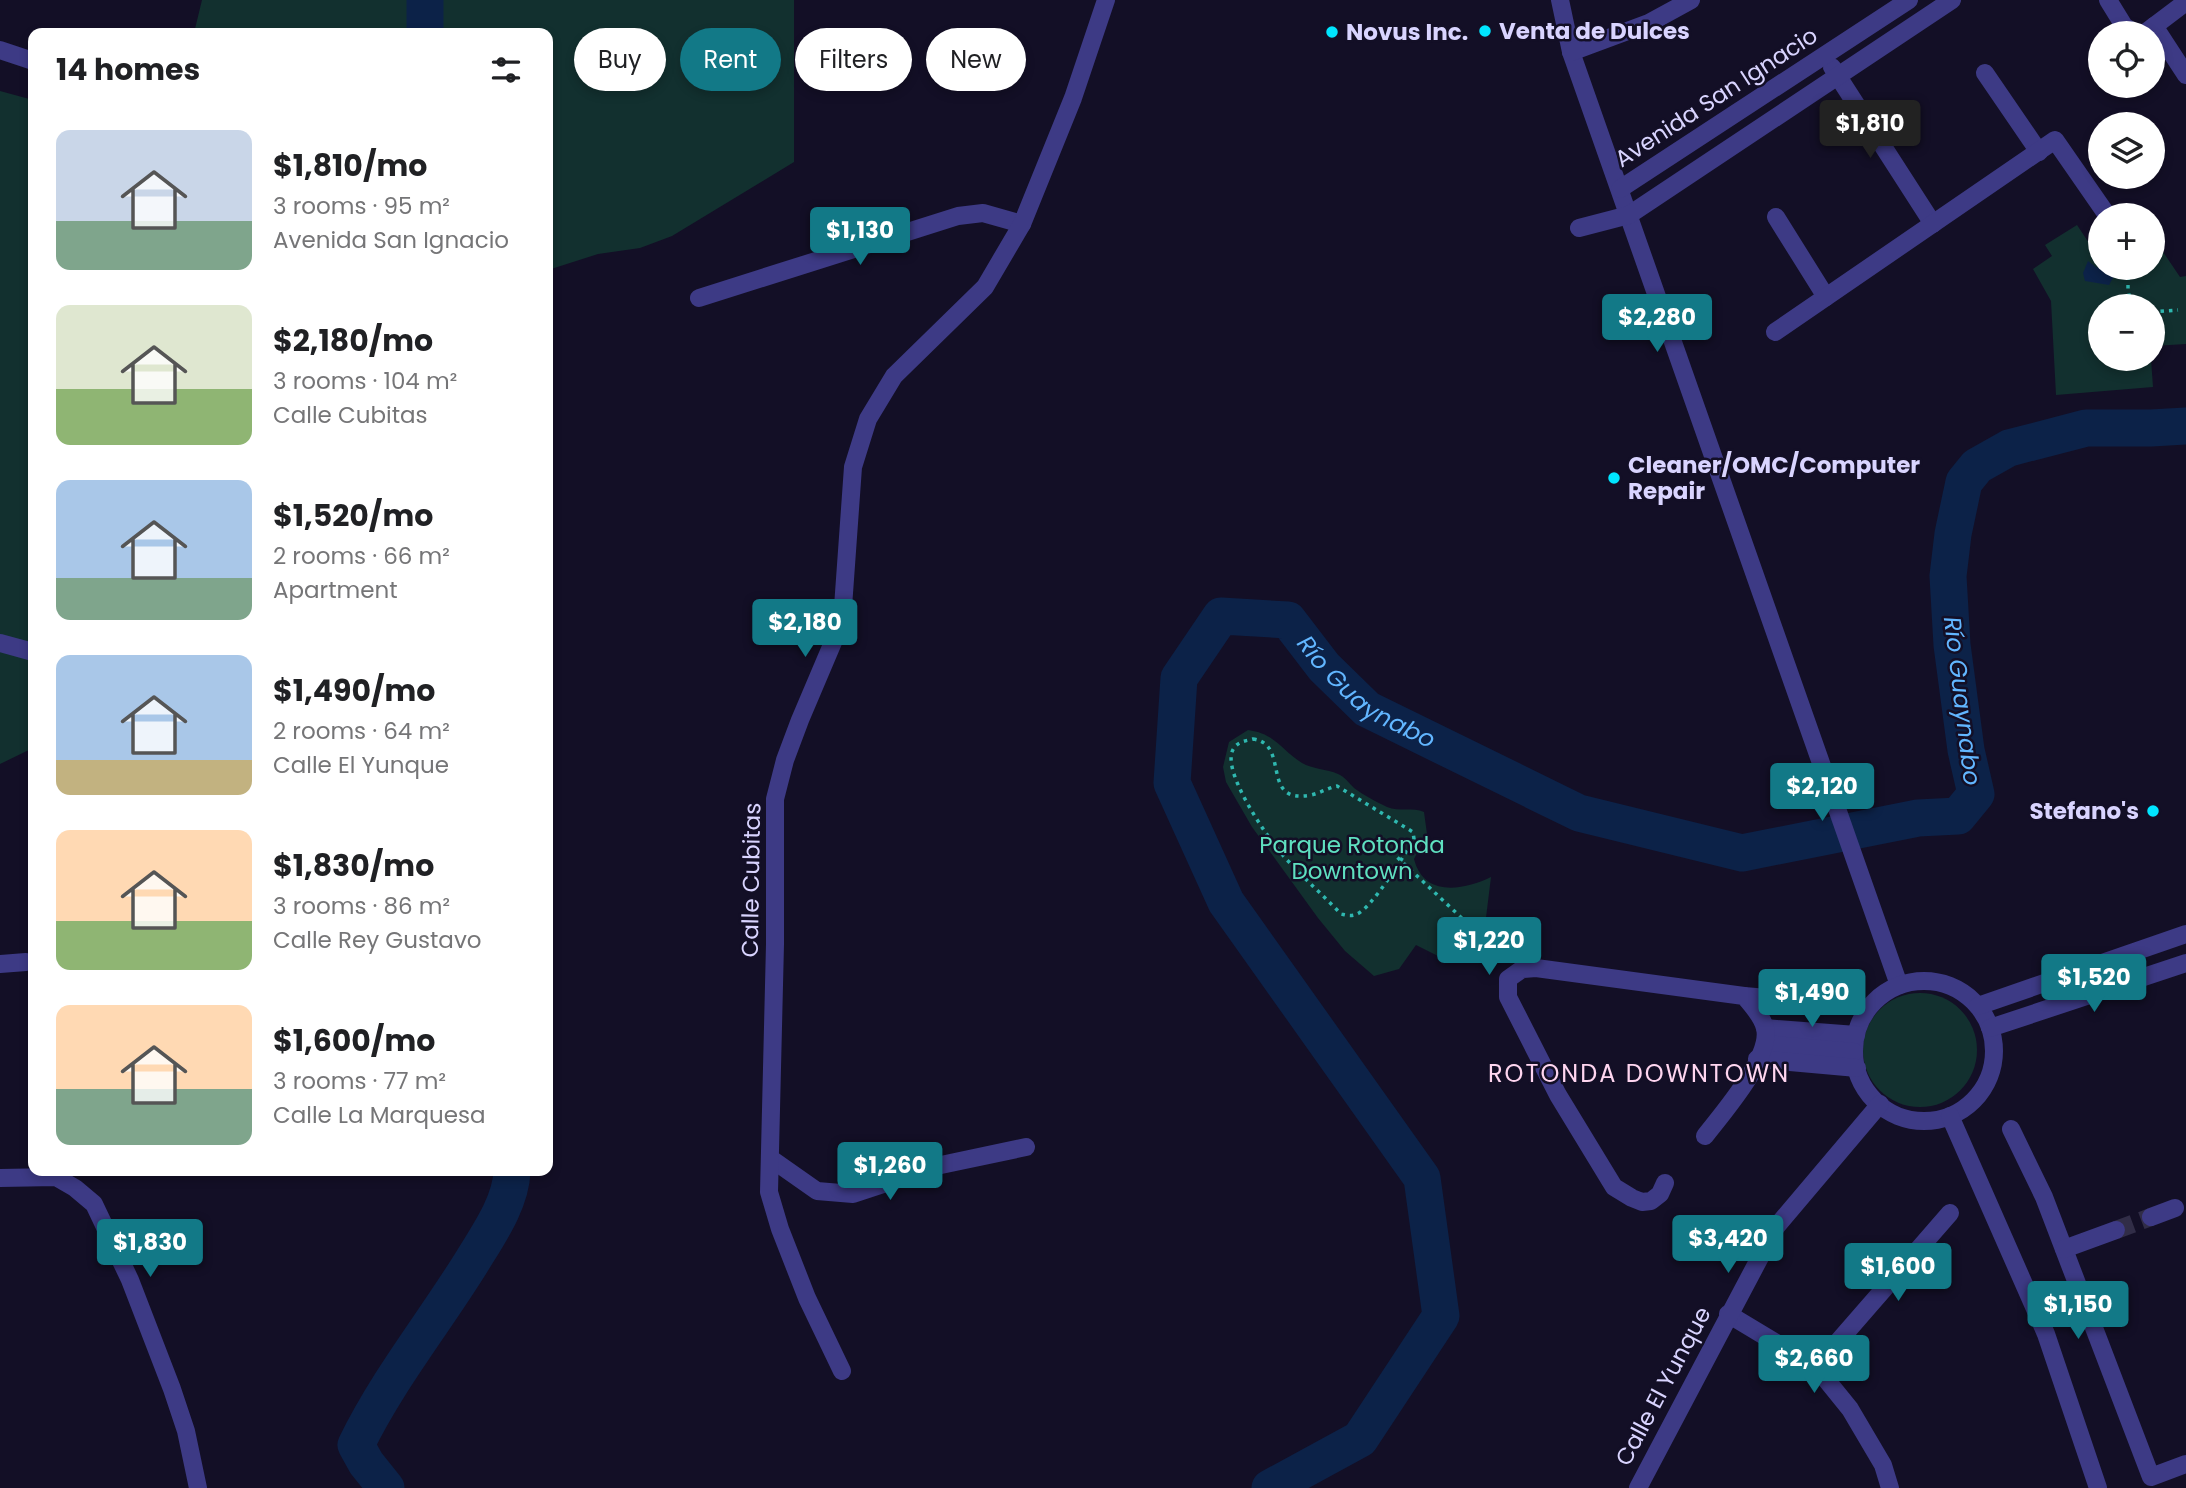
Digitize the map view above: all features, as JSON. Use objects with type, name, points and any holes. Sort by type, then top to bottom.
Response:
[{"type":"street","name":"Calle Cubitas","points":[[842,1371],[807,1298],[780,1229],[769,1192],[775,799],[785,760],[800,720],[842,621],[853,467],[868,419],[894,376],[985,287],[1022,224],[1073,98],[1106,0]]},
{"type":"street","points":[[1560,0],[1571,52],[1899,985]]},
{"type":"street","points":[[1571,52],[1649,23],[1691,0]]},
{"type":"street","name":"Avenida San Ignacio","points":[[1620,189],[1909,0]]},
{"type":"street","points":[[1579,228],[1629,215],[1952,0]]},
{"type":"street","points":[[2108,0],[2121,21]]},
{"type":"street","points":[[2161,21],[2186,2]]},
{"type":"street","points":[[2165,49],[2186,75]]},
{"type":"street","points":[[0,50],[28,59]]},
{"type":"street","points":[[1825,55],[1933,224]]},
{"type":"street","points":[[1984,73],[2039,152]]},
{"type":"street","points":[[1775,332],[2055,140],[2099,203]]},
{"type":"street","points":[[699,298],[958,216],[983,213],[1022,224]]},
{"type":"street","points":[[1776,217],[1826,297]]},
{"type":"street","points":[[0,643],[28,651]]},
{"type":"street","points":[[1978,1006],[2186,934]]},
{"type":"street","points":[[0,964],[26,962]]},
{"type":"street","points":[[1990,1028],[2186,963]]},
{"type":"street","points":[[1665,1183],[1660,1194],[1651,1201],[1642,1202],[1614,1187],[1558,1095],[1508,997],[1508,979],[1522,969],[1536,968],[1793,1000]]},
{"type":"street","points":[[1934,981],[1961,990],[1978,1006],[1990,1028],[1994,1055],[1992,1070],[1984,1088],[1970,1104],[1950,1116],[1915,1121],[1892,1113],[1865,1088],[1856,1052],[1862,1019],[1874,1002],[1899,985],[1934,981]]},
{"type":"street","points":[[1704,1136],[1741,1091],[1762,1044],[1753,1006],[1744,996]]},
{"type":"street","points":[[1762,1044],[1856,1052]]},
{"type":"street","points":[[1762,1044],[1856,1052]]},
{"type":"street","name":"Calle El Yunque","points":[[1638,1488],[1776,1227],[1880,1104]]},
{"type":"street","points":[[1950,1116],[2046,1334],[2098,1488]]},
{"type":"street","points":[[2011,1129],[2044,1197],[2151,1477],[2186,1464]]},
{"type":"street","points":[[770,1158],[817,1191],[853,1194],[941,1165],[1026,1147]]},
{"type":"street","points":[[0,1178],[56,1177],[94,1204],[130,1280],[172,1390],[186,1431],[198,1488]]},
{"type":"street","points":[[2151,1217],[2175,1208]]},
{"type":"street","points":[[1816,1367],[1950,1213]]},
{"type":"street","points":[[2064,1249],[2116,1230]]},
{"type":"street","points":[[1728,1314],[1816,1367],[1850,1409],[1883,1465],[1890,1488]]},
{"type":"path","points":[[2165,311],[2178,310]]},
{"type":"path","points":[[1253,739],[1263,740],[1274,755],[1275,773],[1286,790],[1293,794],[1311,795],[1338,786],[1413,832],[1415,839],[1400,861],[1362,912],[1350,916],[1341,914],[1280,852],[1259,823],[1231,764],[1234,747],[1253,739]]},
{"type":"path","points":[[1374,849],[1380,841],[1468,923],[1478,944],[1508,979]]},
{"type":"green space","points":[[202,0],[794,0],[794,162],[672,236],[640,248],[598,254],[553,268],[553,28],[195,28]]},
{"type":"green space","points":[[0,91],[28,99],[28,750],[0,764]]},
{"type":"green space","points":[[2077,225],[2088,242],[2088,280],[2165,280],[2165,255],[2180,277],[2186,276],[2186,344],[2165,345],[2165,294],[2088,294],[2088,371],[2152,371],[2153,387],[2056,395],[2051,301],[2033,269],[2052,256],[2045,245]]},
{"type":"green space","name":"Parque Rotonda Downtown","points":[[1248,730],[1272,739],[1306,765],[1340,775],[1358,791],[1387,807],[1424,812],[1427,834],[1414,859],[1419,872],[1426,880],[1446,888],[1469,885],[1491,877],[1483,942],[1464,946],[1442,958],[1416,945],[1399,969],[1374,976],[1345,951],[1252,827],[1226,782],[1223,767],[1229,742]]},
{"type":"green space","points":[[1920,993],[1942,998],[1960,1010],[1972,1028],[1977,1050],[1972,1072],[1960,1090],[1942,1102],[1920,1107],[1898,1102],[1880,1090],[1868,1072],[1863,1050],[1868,1028],[1880,1010],[1898,998]]},
{"type":"water","points":[[2088,261],[2088,280],[2112,280],[2109,285],[2085,281],[2083,273]]},
{"type":"waterway","points":[[425,0],[425,28]]},
{"type":"waterway","name":"Río Guaynabo","points":[[1270,1488],[1360,1439],[1441,1316],[1422,1178],[1226,902],[1172,783],[1179,678],[1221,616],[1288,620],[1324,667],[1367,709],[1579,813],[1742,853],[1918,818],[1958,816],[1976,794],[1966,750],[1952,645],[1948,576],[1953,534],[1964,482],[1977,466],[2009,448],[2086,428],[2186,426]]},
{"type":"waterway","points":[[386,1488],[356,1445],[396,1375],[491,1230],[508,1195],[512,1176]]},
{"type":"tunnel","points":[[2116,1230],[2151,1217]]},
{"type":"place","name":"Venta de Dulces","points":[[1485,31]]},
{"type":"place","name":"Novus Inc.","points":[[1332,32]]},
{"type":"place","name":"Cleaner/OMC/Computer Repair","points":[[1614,478]]},
{"type":"place","name":"Stefano's","points":[[2153,811]]},
{"type":"district","name":"ROTONDA DOWNTOWN","points":[[1639,1074]]}]
